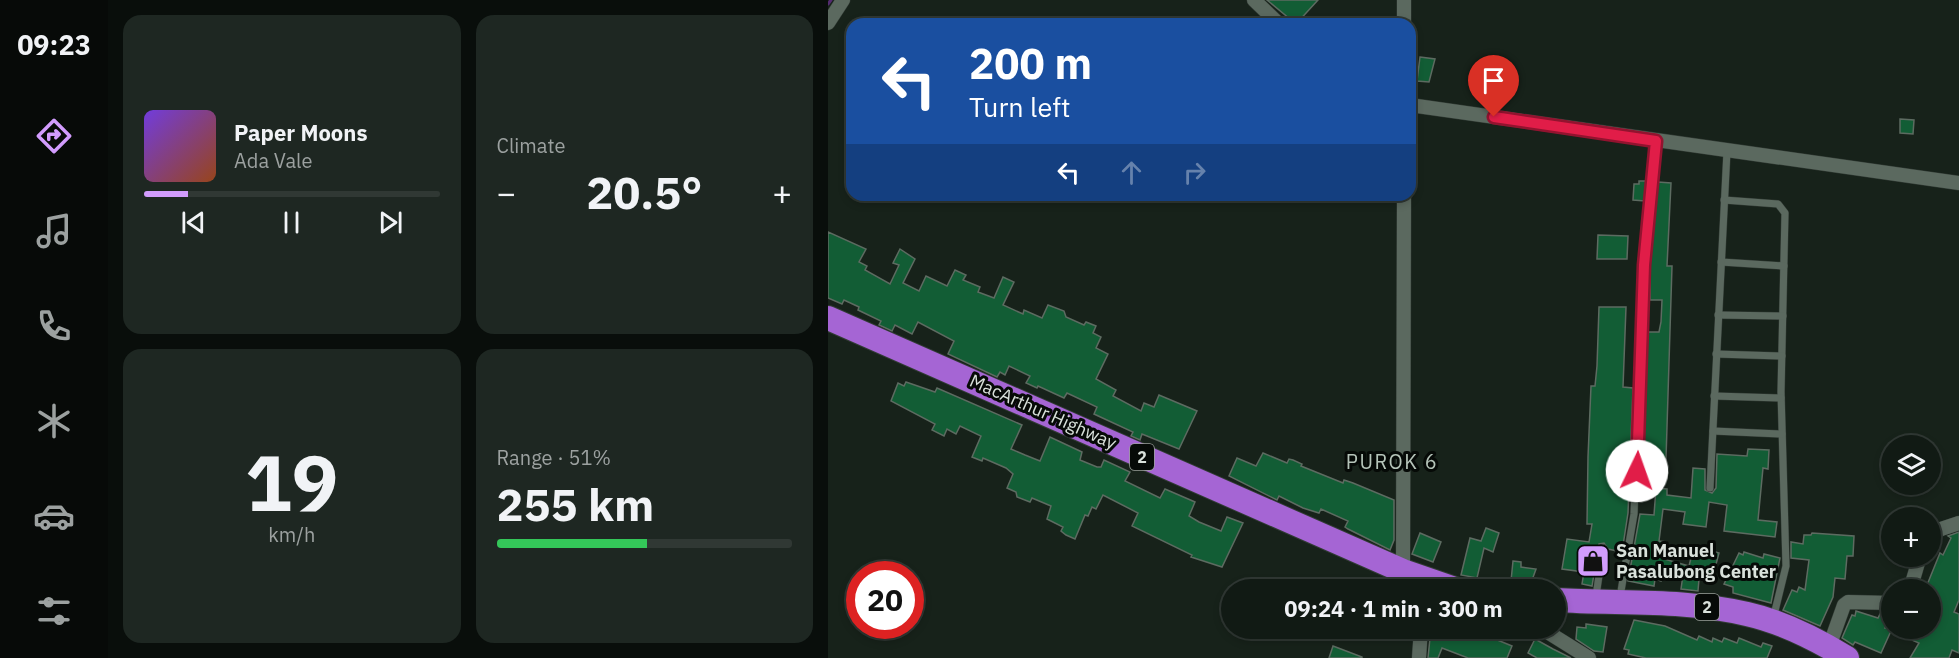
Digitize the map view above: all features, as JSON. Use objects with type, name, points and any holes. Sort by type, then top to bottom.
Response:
[{"type":"highway","name":"MacArthur Highway","points":[[828,318],[1415,579]]},
{"type":"highway","name":"2","points":[[1566,600],[1713,607],[1772,621],[1838,652]]},
{"type":"street","points":[[828,23],[843,0]]},
{"type":"street","points":[[1254,0],[1273,18]]},
{"type":"street","points":[[1404,0],[1404,18]]},
{"type":"street","points":[[1416,106],[1959,183]]},
{"type":"street","points":[[1404,201],[1417,579]]},
{"type":"street","points":[[1941,529],[1959,523]]},
{"type":"street","points":[[1838,652],[1844,605],[1848,602],[1881,603]]},
{"type":"street","points":[[1419,658],[1420,639]]},
{"type":"street","points":[[1553,639],[1568,653],[1589,658]]},
{"type":"lane","points":[[1607,602],[1634,514],[1644,265],[1656,141]]},
{"type":"lane","points":[[1710,488],[1727,151]]},
{"type":"lane","points":[[1724,200],[1778,204],[1785,213],[1781,398],[1786,566],[1772,621]]},
{"type":"lane","points":[[1721,262],[1784,266]]},
{"type":"lane","points":[[1718,315],[1783,316]]},
{"type":"lane","points":[[1716,354],[1782,356]]},
{"type":"lane","points":[[1714,396],[1781,398]]},
{"type":"lane","points":[[1713,431],[1782,434]]},
{"type":"lane","points":[[1603,548],[1607,602]]},
{"type":"building","points":[[1267,0],[1318,0],[1302,18],[1289,18]]},
{"type":"building","points":[[1420,57],[1435,59],[1429,82],[1417,81]]},
{"type":"building","points":[[1900,119],[1914,120],[1913,134],[1900,133]]},
{"type":"building","points":[[1639,181],[1646,181],[1645,201],[1633,200],[1634,184],[1639,184]]},
{"type":"building","points":[[1658,182],[1671,183],[1667,266],[1672,266],[1666,459],[1642,455],[1647,332],[1659,332],[1661,322],[1662,300],[1650,300],[1650,261]]},
{"type":"building","points":[[828,232],[866,249],[859,262],[867,266],[865,270],[890,284],[899,265],[893,263],[900,249],[915,259],[903,283],[919,291],[926,276],[947,286],[955,270],[966,275],[963,280],[980,287],[978,292],[994,298],[1003,277],[1014,282],[1003,305],[1023,314],[1024,310],[1042,318],[1048,305],[1064,311],[1066,317],[1084,325],[1086,322],[1096,326],[1093,333],[1101,337],[1096,348],[1108,354],[1096,379],[1116,390],[1113,396],[1141,411],[1144,403],[1154,407],[1159,395],[1197,411],[1179,449],[1142,434],[1140,440],[1131,436],[1133,432],[1094,414],[1097,407],[1067,393],[1064,398],[1026,383],[1030,376],[1009,366],[1005,375],[1000,372],[997,377],[948,354],[954,341],[918,322],[912,334],[895,325],[892,331],[879,325],[881,321],[858,310],[859,307],[844,300],[842,304],[828,298]]},
{"type":"building","points":[[1598,235],[1628,236],[1627,259],[1597,259]]},
{"type":"building","points":[[1599,307],[1626,307],[1623,387],[1633,388],[1628,513],[1622,552],[1608,549],[1604,543],[1599,544],[1592,586],[1582,584],[1584,572],[1562,569],[1567,539],[1589,542],[1592,524],[1587,524],[1588,457],[1591,386],[1595,386],[1597,366]]},
{"type":"building","points":[[906,382],[935,392],[937,388],[1022,425],[1011,449],[1025,455],[1040,461],[1050,437],[1082,452],[1080,460],[1101,467],[1104,460],[1130,472],[1125,481],[1160,498],[1165,489],[1195,502],[1189,516],[1199,522],[1221,531],[1227,517],[1243,523],[1222,567],[1191,557],[1192,555],[1132,526],[1138,513],[1103,495],[1096,509],[1092,507],[1088,516],[1085,515],[1075,539],[1066,535],[1061,531],[1063,527],[1047,519],[1051,506],[1032,498],[1030,502],[1017,497],[1016,492],[1007,488],[1013,474],[1006,468],[983,458],[982,461],[972,457],[981,436],[960,426],[956,434],[947,429],[944,436],[932,430],[935,424],[891,401],[898,383],[904,386]]},
{"type":"building","points":[[1748,449],[1769,450],[1768,469],[1763,468],[1758,520],[1777,522],[1775,537],[1724,531],[1727,505],[1709,502],[1706,527],[1683,524],[1685,512],[1663,509],[1659,541],[1666,542],[1664,559],[1689,566],[1694,546],[1719,553],[1711,583],[1699,579],[1698,591],[1681,589],[1683,575],[1663,571],[1661,581],[1655,579],[1654,586],[1628,581],[1640,514],[1654,515],[1656,488],[1667,489],[1667,495],[1691,498],[1693,468],[1705,469],[1705,490],[1712,493],[1716,488],[1717,454],[1747,456]]},
{"type":"building","points":[[1263,453],[1287,463],[1289,459],[1293,460],[1302,464],[1301,466],[1343,483],[1344,480],[1353,483],[1394,500],[1394,540],[1390,550],[1345,527],[1348,521],[1321,509],[1319,513],[1303,508],[1279,496],[1277,500],[1229,476],[1237,458],[1256,466]]},
{"type":"building","points":[[1486,528],[1499,533],[1493,552],[1484,548],[1477,578],[1461,575],[1470,538],[1481,541]]},
{"type":"building","points":[[1959,532],[1959,600],[1954,612],[1959,614],[1959,653],[1952,650],[1949,658],[1910,658],[1919,643],[1910,639],[1941,639],[1941,579],[1929,579],[1934,567],[1941,567],[1941,554],[1943,555],[1951,538],[1948,536]]},
{"type":"building","points":[[1420,533],[1441,542],[1433,562],[1412,554]]},
{"type":"building","points":[[1812,533],[1854,536],[1853,556],[1847,556],[1845,579],[1835,578],[1833,597],[1820,626],[1783,610],[1792,590],[1797,592],[1799,587],[1805,590],[1809,560],[1791,558],[1791,542],[1803,544],[1804,535]]},
{"type":"building","points":[[1744,552],[1763,558],[1764,554],[1780,558],[1771,603],[1733,593],[1733,587],[1724,584],[1739,553],[1743,555]]},
{"type":"building","points":[[1513,561],[1521,562],[1521,567],[1536,569],[1532,579],[1511,579]]},
{"type":"building","points":[[1856,611],[1878,618],[1881,612],[1881,639],[1887,639],[1881,653],[1855,642],[1853,645],[1842,638]]},
{"type":"building","points":[[1634,620],[1665,626],[1697,640],[1699,636],[1712,642],[1713,638],[1722,642],[1724,638],[1737,643],[1739,638],[1761,647],[1763,643],[1772,646],[1767,658],[1646,658],[1628,654],[1629,650],[1624,649]]},
{"type":"building","points":[[1586,624],[1607,627],[1603,652],[1594,651],[1576,639],[1577,627],[1586,628]]},
{"type":"building","points":[[1430,639],[1495,639],[1512,646],[1507,658],[1468,658],[1442,648],[1438,658],[1428,658]]},
{"type":"building","points":[[1535,639],[1571,658],[1537,658],[1528,653]]},
{"type":"building","points":[[1333,646],[1362,657],[1362,658],[1329,658]]},
{"type":"waterway","points":[[828,4],[831,0]]},
{"type":"place","name":"San Manuel Pasalubong Center","points":[[1593,561]]},
{"type":"district","name":"PUROK 6","points":[[1392,462]]},
{"type":"route","points":[[1494,117],[1656,141],[1644,265],[1637,471]]}]
